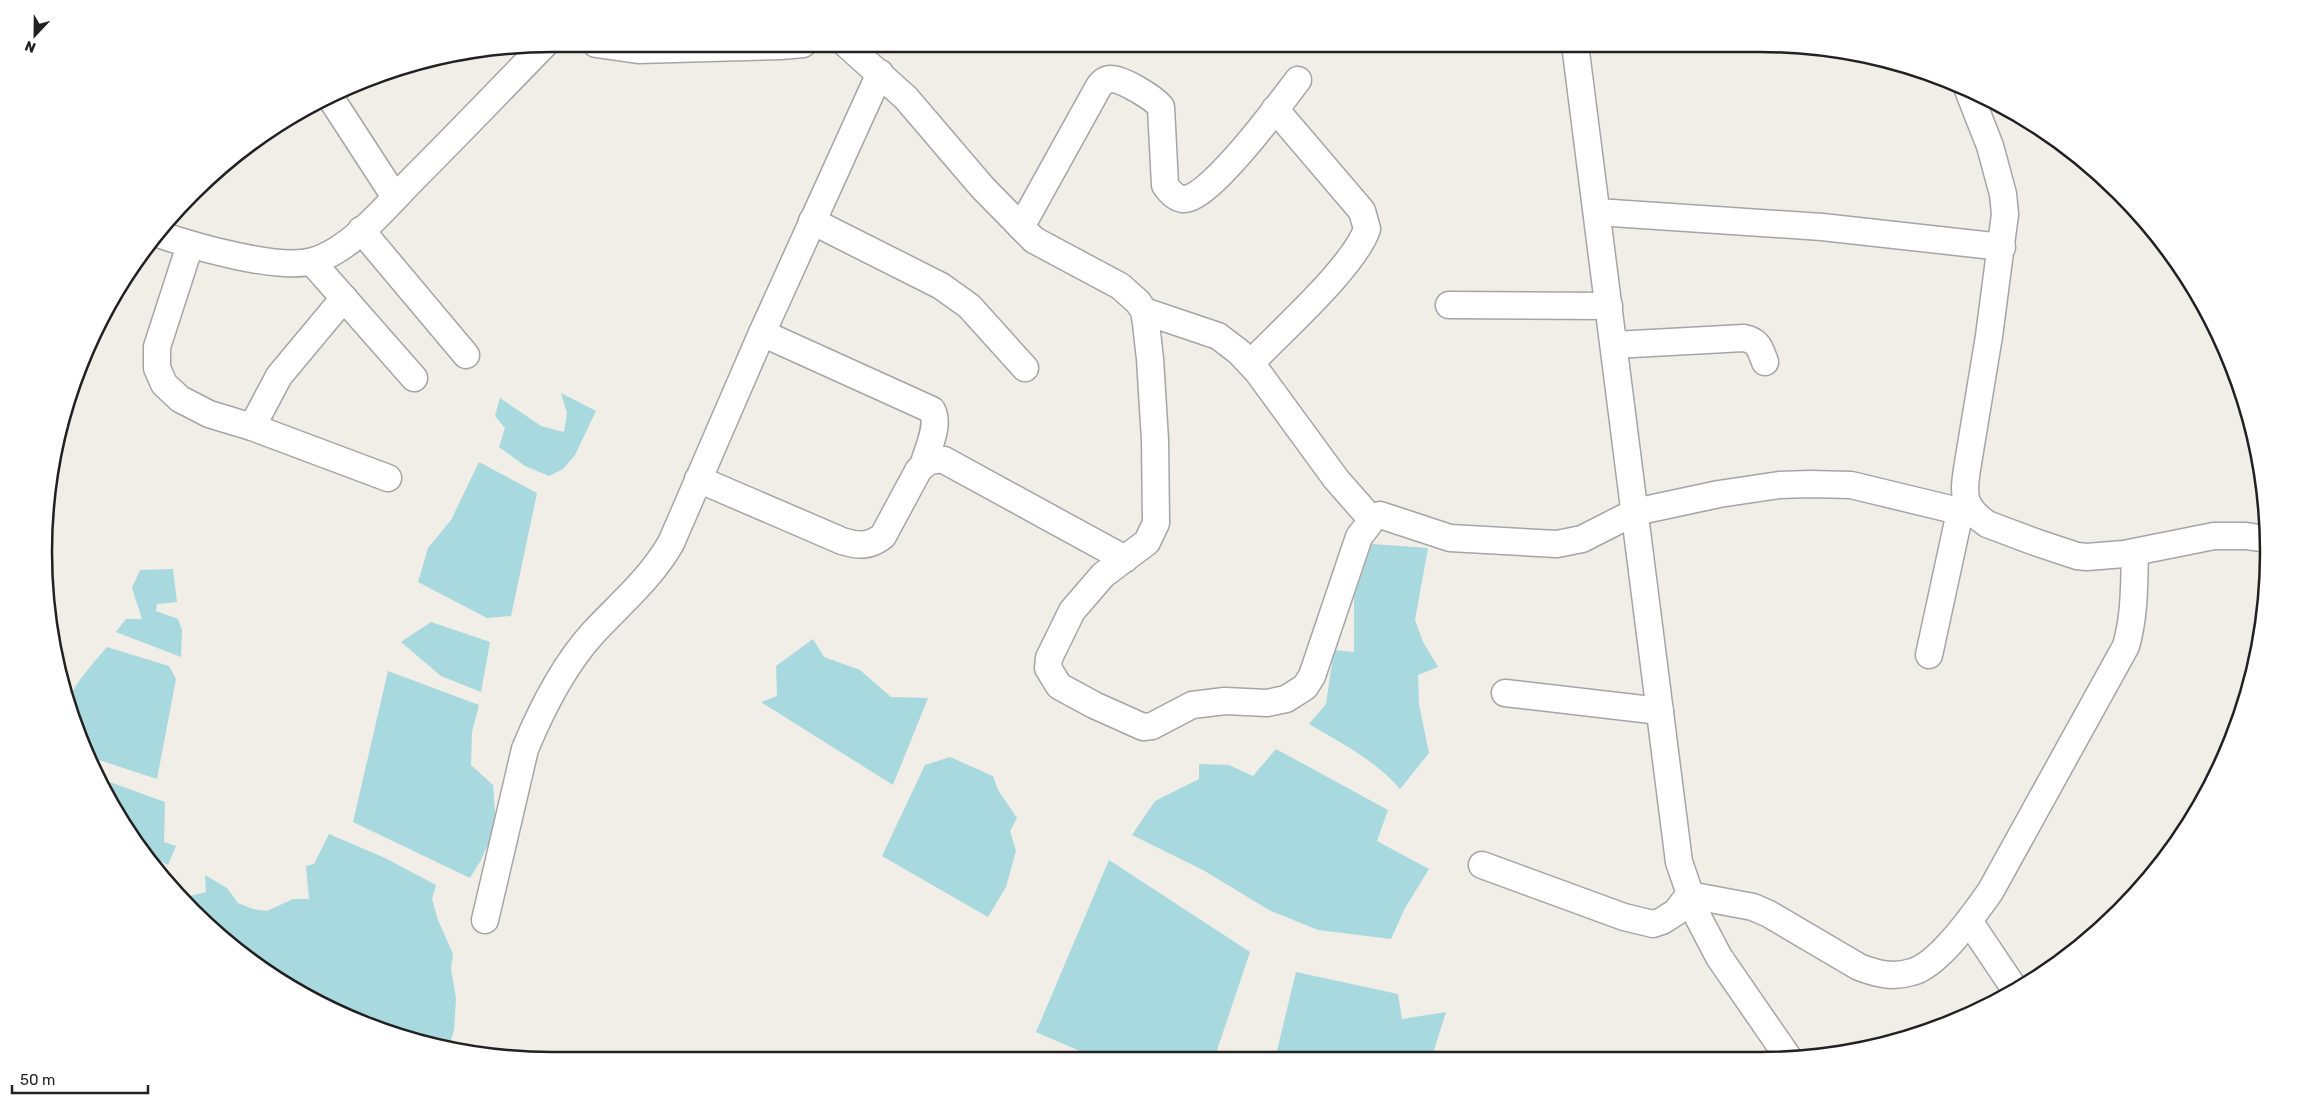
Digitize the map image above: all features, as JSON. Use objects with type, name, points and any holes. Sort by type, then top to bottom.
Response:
[{"type":"street","points":[[855,52],[906,98],[982,187],[1034,240],[1120,286],[1138,302],[1144,311],[1150,359],[1156,517],[1153,531],[1147,542],[1092,586],[1072,612],[1054,645],[1049,658],[1048,668],[1058,686],[1134,723],[1152,726],[1192,705],[1225,702],[1277,702],[1306,687],[1318,663],[1359,537],[1372,520],[1380,516],[1387,516],[1425,531],[1465,540],[1557,544],[1582,539],[1635,512],[1719,494],[1779,485],[1851,485],[1967,514],[1987,524],[2077,556],[2105,556],[2135,552],[2214,536],[2259,538]]},
{"type":"street","points":[[1576,52],[1679,862],[1689,896],[1719,957],[1784,1051]]},
{"type":"street","points":[[165,237],[190,246],[259,260],[281,263],[312,262],[350,241],[536,53]]},
{"type":"street","points":[[484,920],[525,749],[537,721],[576,653],[660,563],[671,543],[762,333],[880,73]]},
{"type":"street","points":[[1021,227],[1098,88],[1106,80],[1121,81],[1149,96],[1161,107],[1165,185],[1169,192],[1183,199],[1190,198],[1221,173],[1241,152],[1298,80]]},
{"type":"street","points":[[1929,655],[1967,514],[1968,505],[1964,491],[2006,214],[2003,194],[1990,146],[1972,100]]},
{"type":"street","points":[[334,103],[395,197]]},
{"type":"street","points":[[1250,363],[1326,286],[1359,245],[1367,229],[1362,211],[1275,109]]},
{"type":"street","points":[[1597,212],[1822,227],[2002,247]]},
{"type":"street","points":[[812,221],[941,286],[969,306],[1024,368]]},
{"type":"street","points":[[361,230],[466,354]]},
{"type":"street","points":[[190,246],[157,347],[157,368],[164,384],[180,399],[210,414],[252,427],[388,478]]},
{"type":"street","points":[[312,262],[414,378]]},
{"type":"street","points":[[252,427],[279,376],[344,298]]},
{"type":"street","points":[[1449,305],[1609,306]]},
{"type":"street","points":[[1144,311],[1218,336],[1250,363],[1336,479],[1372,520]]},
{"type":"street","points":[[698,479],[842,541],[864,546],[875,543],[883,536],[924,463],[935,424],[935,415],[932,410],[762,333]]},
{"type":"street","points":[[1614,345],[1744,338],[1755,341],[1760,347],[1764,362]]},
{"type":"street","points":[[924,463],[934,459],[951,464],[1125,559]]},
{"type":"street","points":[[1689,896],[1761,910],[1859,967],[1875,974],[1891,976],[1914,972],[1933,960],[1970,921],[1990,892],[2126,646],[2133,609],[2135,552]]},
{"type":"street","points":[[1505,693],[1660,711]]},
{"type":"street","points":[[1482,864],[1624,916],[1653,924],[1662,921],[1676,912],[1689,896]]},
{"type":"street","points":[[1970,921],[2012,985]]},
{"type":"water","points":[[561,393],[596,411],[575,455],[563,469],[549,476],[525,466],[499,447],[505,428],[495,416],[500,398],[541,426],[564,432],[567,413]]},
{"type":"water","points":[[479,462],[537,493],[511,616],[487,618],[418,582],[428,548],[451,520]]},
{"type":"water","points":[[1372,544],[1428,548],[1415,620],[1423,642],[1438,667],[1418,675],[1419,704],[1429,753],[1400,789],[1369,761],[1309,724],[1326,704],[1334,650],[1354,652],[1354,597]]},
{"type":"water","points":[[173,569],[177,602],[157,604],[156,611],[178,619],[182,630],[181,657],[116,632],[126,619],[142,619],[132,588],[140,570]]},
{"type":"water","points":[[431,622],[490,642],[481,692],[441,676],[401,642]]},
{"type":"water","points":[[813,639],[824,657],[860,670],[891,697],[928,698],[893,785],[761,702],[777,696],[776,666]]},
{"type":"water","points":[[107,647],[169,666],[176,679],[157,779],[98,760],[79,713],[73,691]]},
{"type":"water","points":[[388,671],[479,705],[472,732],[471,765],[493,785],[496,826],[481,860],[470,878],[353,822]]},
{"type":"water","points":[[1276,749],[1388,810],[1377,841],[1429,869],[1405,908],[1391,939],[1318,930],[1269,910],[1203,870],[1132,835],[1155,801],[1199,779],[1199,764],[1229,765],[1253,776]]},
{"type":"water","points":[[950,757],[993,776],[998,790],[1017,818],[1010,831],[1016,851],[1006,887],[988,917],[882,856],[925,765]]},
{"type":"water","points":[[108,781],[165,802],[164,842],[176,846],[168,865],[156,857],[119,802]]},
{"type":"water","points":[[329,834],[385,858],[436,885],[432,899],[438,920],[453,954],[451,969],[456,998],[454,1030],[450,1042],[392,1026],[331,1001],[302,986],[248,949],[190,896],[206,892],[205,875],[227,888],[238,903],[253,909],[267,911],[293,899],[309,899],[306,866],[314,864]]},
{"type":"water","points":[[1109,860],[1250,952],[1216,1052],[1082,1052],[1036,1032]]},
{"type":"water","points":[[1296,972],[1398,994],[1402,1019],[1446,1012],[1434,1050],[1438,1052],[1277,1052]]}]
